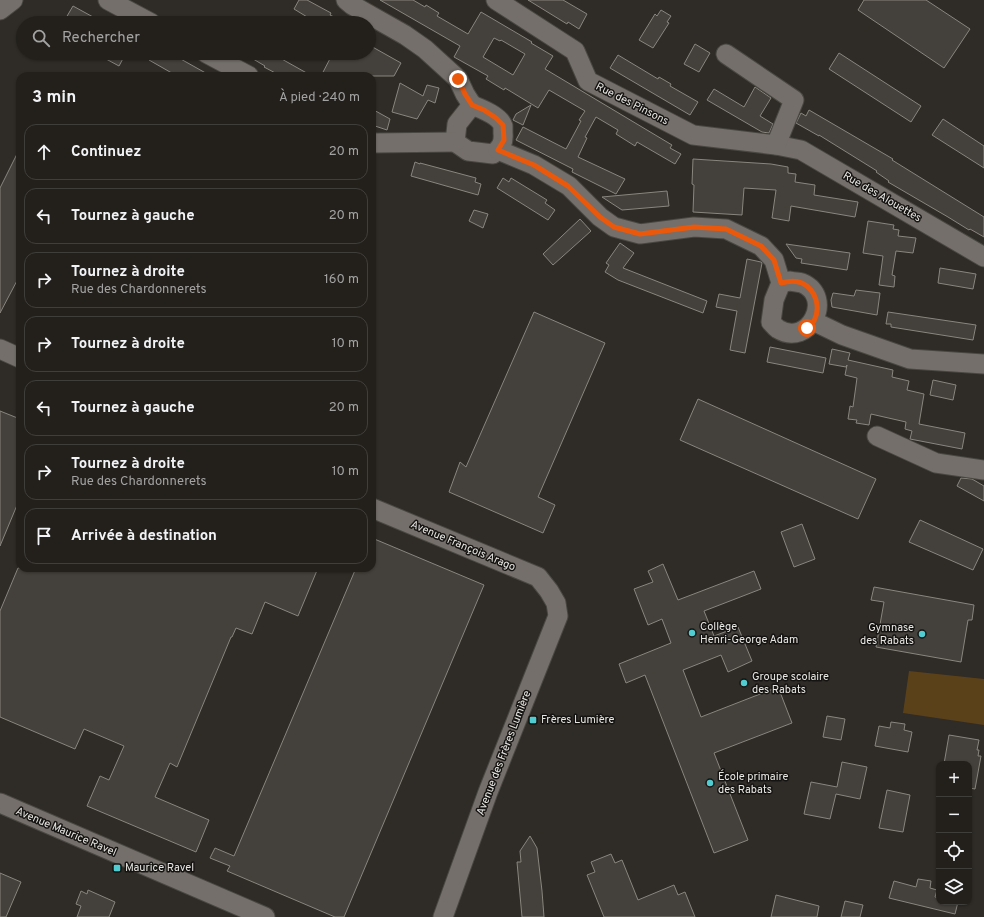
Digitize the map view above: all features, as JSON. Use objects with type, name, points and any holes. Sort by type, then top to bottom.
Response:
[{"type":"street","points":[[0,10],[13,0]]},
{"type":"street","points":[[108,0],[138,16]]},
{"type":"street","points":[[346,0],[371,16]]},
{"type":"street","name":"Rue des Pinsons","points":[[496,0],[575,52],[588,81],[693,135],[776,145]]},
{"type":"street","points":[[376,19],[425,49],[458,79],[472,105],[484,110],[503,125],[504,140],[498,150],[493,154],[468,151],[455,142],[376,143]]},
{"type":"street","points":[[726,54],[794,100],[776,145]]},
{"type":"street","points":[[219,60],[242,72]]},
{"type":"street","points":[[455,142],[457,124],[472,105]]},
{"type":"street","name":"Rue des Alouettes","points":[[776,145],[801,150],[984,257]]},
{"type":"street","points":[[498,150],[534,165],[568,186],[600,217],[614,227],[640,234],[694,227],[726,229],[761,246],[774,260],[781,283],[774,300],[771,322],[777,328],[791,333],[807,328],[813,321],[817,312],[817,303],[814,294],[802,283],[790,281],[781,283]]},
{"type":"street","points":[[813,321],[842,335],[910,359],[984,364]]},
{"type":"street","points":[[0,349],[16,356]]},
{"type":"street","points":[[877,436],[936,463],[984,470]]},
{"type":"street","name":"Avenue François Arago","points":[[376,510],[538,578],[548,591]]},
{"type":"street","name":"Avenue des Frères Lumière","points":[[443,917],[488,792],[558,616],[556,603],[548,591]]},
{"type":"street","name":"Avenue Maurice Ravel","points":[[0,803],[265,917]]},
{"type":"shaded area","points":[[909,671],[984,679],[984,725],[903,713]]},
{"type":"building","points":[[299,0],[307,0],[331,13],[330,15],[332,16],[306,16],[294,9]]},
{"type":"building","points":[[380,0],[413,0],[425,7],[426,5],[439,13],[437,16],[468,34],[481,12],[553,56],[545,69],[672,145],[670,148],[681,154],[675,164],[637,142],[635,146],[616,134],[618,130],[596,117],[585,137],[587,138],[578,157],[625,179],[616,194],[572,172],[573,169],[516,140],[523,127],[566,149],[581,121],[579,120],[585,111],[549,90],[538,108],[505,88],[504,90],[486,79],[488,76],[454,57],[460,46]],"holes":[[[494,38],[500,41],[501,40],[525,54],[513,75],[483,57]]]},
{"type":"building","points":[[528,0],[563,0],[587,14],[579,29],[568,22],[567,24]]},
{"type":"building","points":[[864,0],[926,0],[970,29],[944,68],[858,10]]},
{"type":"building","points":[[73,6],[91,16],[67,16]]},
{"type":"building","points":[[661,10],[671,16],[667,22],[669,23],[653,48],[639,40],[655,14],[657,16]]},
{"type":"building","points":[[695,44],[710,53],[699,72],[684,64]]},
{"type":"building","points":[[376,49],[401,63],[394,76],[376,76],[376,72],[323,72],[329,60],[376,60]]},
{"type":"building","points":[[839,53],[921,106],[911,122],[829,69]]},
{"type":"building","points":[[618,55],[658,79],[659,77],[671,84],[670,86],[698,102],[690,115],[610,68]]},
{"type":"building","points":[[108,60],[122,60],[119,66]]},
{"type":"building","points":[[149,60],[182,60],[204,72],[170,72]]},
{"type":"building","points":[[255,60],[283,60],[305,72],[273,72],[264,67],[265,66]]},
{"type":"building","points":[[400,83],[423,96],[427,85],[439,88],[435,103],[428,100],[417,119],[392,112]]},
{"type":"building","points":[[755,87],[771,98],[760,116],[773,124],[769,133],[762,132],[707,100],[714,89],[744,107]]},
{"type":"building","points":[[531,105],[523,125],[513,120],[516,114]]},
{"type":"building","points":[[809,110],[893,159],[892,160],[984,217],[984,237],[970,229],[969,230],[888,182],[889,181],[876,172],[877,171],[819,135],[796,123],[801,113],[806,116]]},
{"type":"building","points":[[376,111],[390,119],[387,130],[376,126]]},
{"type":"building","points":[[943,119],[984,146],[984,168],[932,135]]},
{"type":"building","points":[[16,156],[16,283],[0,313],[0,188]]},
{"type":"building","points":[[693,159],[771,164],[788,167],[788,173],[796,174],[795,182],[815,185],[814,195],[858,202],[855,217],[791,206],[789,221],[772,218],[776,190],[744,188],[742,215],[693,212]]},
{"type":"building","points":[[415,162],[476,178],[475,182],[481,184],[478,195],[411,176]]},
{"type":"building","points":[[503,178],[509,182],[511,178],[547,200],[545,203],[555,210],[548,220],[497,188]]},
{"type":"building","points":[[667,191],[669,206],[622,210],[602,197]]},
{"type":"building","points":[[474,210],[488,214],[483,228],[469,221]]},
{"type":"building","points":[[580,219],[591,231],[553,265],[543,254]]},
{"type":"building","points":[[868,221],[894,225],[893,229],[899,230],[898,236],[916,238],[913,253],[896,251],[892,275],[895,276],[894,287],[879,285],[883,256],[863,253]]},
{"type":"building","points":[[620,243],[634,253],[623,268],[707,301],[703,313],[618,280],[605,272],[609,265],[606,263]]},
{"type":"building","points":[[786,244],[850,253],[847,270],[801,263],[802,259],[796,258]]},
{"type":"building","points":[[747,259],[762,263],[745,353],[730,350],[737,311],[716,307],[719,294],[740,298]]},
{"type":"building","points":[[940,268],[976,274],[973,289],[938,283]]},
{"type":"building","points":[[856,290],[880,293],[877,315],[832,307],[831,300],[833,293],[854,296]]},
{"type":"building","points":[[534,312],[605,343],[538,497],[555,505],[543,533],[449,492],[460,462],[466,467]]},
{"type":"building","points":[[888,312],[976,325],[973,340],[891,327],[891,324],[886,324]]},
{"type":"building","points":[[770,347],[826,358],[823,373],[767,362]]},
{"type":"building","points":[[832,349],[850,353],[848,360],[893,370],[892,377],[909,381],[907,390],[924,394],[919,424],[965,433],[962,449],[910,439],[912,431],[905,429],[906,422],[871,414],[869,425],[856,423],[857,420],[848,419],[850,406],[853,407],[857,378],[845,375],[847,365],[846,367],[829,364]]},
{"type":"building","points":[[933,380],[956,385],[953,400],[930,395]]},
{"type":"building","points":[[698,399],[876,479],[858,519],[680,440]]},
{"type":"building","points":[[0,411],[16,417],[16,508],[0,546]]},
{"type":"building","points":[[961,478],[972,479],[984,486],[984,501],[957,486]]},
{"type":"building","points":[[920,520],[983,549],[973,570],[909,542]]},
{"type":"building","points":[[802,524],[815,559],[794,567],[781,532]]},
{"type":"building","points":[[376,540],[484,585],[344,917],[335,917],[227,871],[230,866],[210,858],[215,848],[234,856],[354,572],[376,572]]},
{"type":"building","points":[[663,564],[678,600],[754,571],[761,589],[704,611],[714,636],[738,627],[752,661],[728,672],[721,655],[683,670],[701,717],[773,689],[780,692],[792,723],[714,753],[748,840],[714,853],[645,675],[626,683],[619,664],[671,643],[662,619],[648,625],[634,589],[653,582],[648,571]]},
{"type":"building","points":[[16,572],[316,572],[298,616],[265,602],[252,634],[236,628],[177,767],[170,763],[155,797],[209,820],[196,852],[87,806],[100,776],[109,780],[124,746],[84,729],[75,749],[0,717],[0,611]]},
{"type":"building","name":"Gymnase des Rabats","points":[[874,587],[974,605],[972,620],[968,620],[961,662],[876,647],[884,602],[871,600]]},
{"type":"building","points":[[827,716],[845,719],[841,740],[823,737]]},
{"type":"building","points":[[891,722],[905,724],[904,730],[912,732],[908,752],[875,746],[879,726],[890,728]]},
{"type":"building","points":[[949,735],[979,740],[977,750],[979,750],[978,756],[981,756],[975,789],[972,788],[972,761],[945,761]]},
{"type":"building","points":[[842,762],[867,767],[860,799],[836,794],[830,819],[804,814],[811,782],[837,787]]},
{"type":"building","points":[[887,790],[910,795],[903,832],[879,828]]},
{"type":"building","points":[[530,836],[537,848],[544,917],[522,917],[517,862],[521,862],[520,851]]},
{"type":"building","points":[[611,854],[615,863],[622,860],[638,900],[674,885],[678,895],[685,892],[695,917],[604,917],[587,875],[595,872],[591,862]]},
{"type":"building","points":[[0,873],[21,882],[6,917],[0,917]]},
{"type":"building","points":[[918,879],[931,881],[930,888],[936,890],[936,905],[957,905],[955,914],[889,898],[894,881],[916,887]]},
{"type":"building","points":[[88,890],[115,902],[109,917],[77,917],[81,906],[76,904],[81,891],[87,894]]},
{"type":"building","points":[[776,895],[819,906],[817,917],[771,917]]},
{"type":"building","points":[[845,901],[863,905],[860,917],[841,917]]},
{"type":"place","name":"Collège Henri-George Adam","points":[[692,633]]},
{"type":"place","name":"Gymnase des Rabats","points":[[922,634]]},
{"type":"place","name":"Groupe scolaire des Rabats","points":[[744,683]]},
{"type":"place","name":"Frères Lumière","points":[[533,720]]},
{"type":"place","name":"École primaire des Rabats","points":[[710,783]]},
{"type":"place","name":"Maurice Ravel","points":[[117,868]]},
{"type":"route","points":[[458,79],[472,105],[484,110],[503,125],[504,140],[498,150],[534,165],[568,186],[600,217],[614,227],[640,234],[694,227],[726,229],[761,246],[774,260],[781,283],[790,281],[802,283],[814,294],[817,303],[817,312],[813,321],[807,328]]}]
